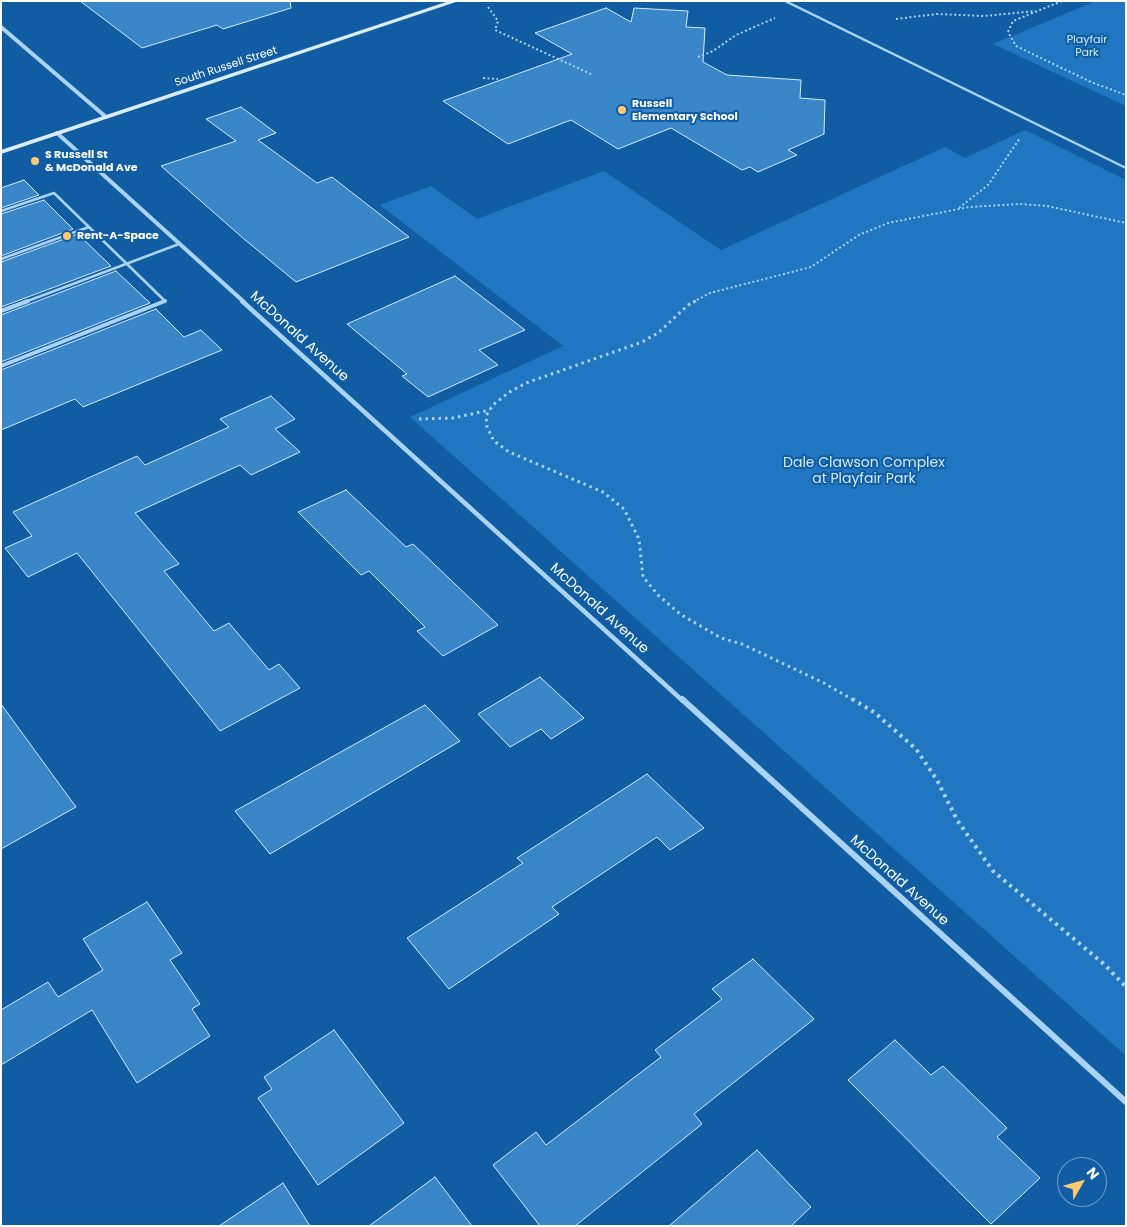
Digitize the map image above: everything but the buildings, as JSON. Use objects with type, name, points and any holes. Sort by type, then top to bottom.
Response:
[{"type":"main road","name":"South Russell Street","points":[[1,152],[456,1]]},
{"type":"street","points":[[1,27],[106,117]]},
{"type":"street","name":"McDonald Avenue","points":[[57,133],[1126,1102]]},
{"type":"lane","points":[[785,1],[1126,168]]},
{"type":"lane","points":[[1,211],[54,193],[165,302],[1,366]]},
{"type":"lane","points":[[1,259],[89,227]]},
{"type":"lane","points":[[1,311],[179,244]]},
{"type":"path","points":[[1062,1],[1013,21],[1008,32],[1016,46],[1091,82],[1126,95]]},
{"type":"path","points":[[488,7],[498,21],[496,30],[593,75]]},
{"type":"path","points":[[896,19],[937,14],[984,16],[1039,11]]},
{"type":"path","points":[[698,57],[713,51],[736,35],[776,17]]},
{"type":"path","points":[[483,78],[498,79]]},
{"type":"path","points":[[956,210],[988,185],[1015,143],[1025,133]]},
{"type":"path","points":[[1126,223],[1047,206],[995,205],[888,222],[859,235],[812,267],[748,281],[710,293],[688,305],[658,333],[642,342],[526,383],[508,393],[493,405],[486,416],[486,427],[494,440],[526,461],[559,472],[603,492],[624,509],[638,539],[643,577],[658,595],[680,614],[721,638],[742,644],[831,686],[874,712],[896,730],[916,749],[937,780],[957,820],[993,871],[1105,964],[1126,987]]},
{"type":"path","points":[[420,419],[453,418],[490,410]]},
{"type":"green space","name":"Playfair Park","points":[[1096,1],[1126,1],[1126,106],[993,44]]},
{"type":"green space","name":"Dale Clawson Complex at Playfair Park","points":[[1025,130],[1126,180],[1126,1056],[410,417],[563,346],[380,205],[431,186],[477,219],[604,171],[721,250],[945,147],[965,158]]},
{"type":"place","name":"Russell Elementary School","points":[[622,110]]},
{"type":"place","name":"S Russell St & McDonald Ave","points":[[35,161]]},
{"type":"place","name":"Rent-A-Space","points":[[67,236]]}]
